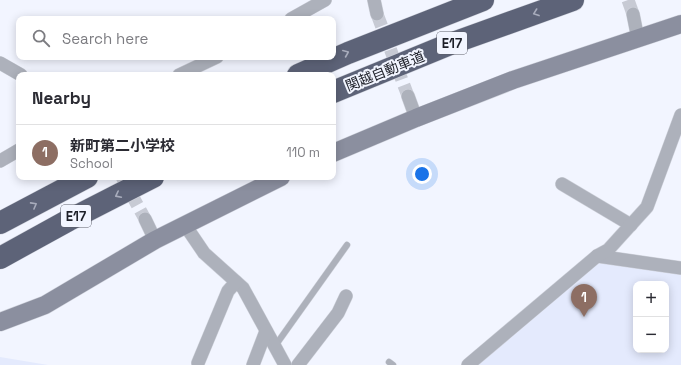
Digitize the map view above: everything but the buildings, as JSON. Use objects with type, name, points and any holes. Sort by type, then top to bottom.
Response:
[{"type":"highway","name":"E17","points":[[336,58],[483,0]]},
{"type":"highway","name":"関越自動車道","points":[[336,91],[450,44],[573,0]]},
{"type":"highway","name":"E17","points":[[305,72],[332,60]]},
{"type":"highway","name":"E17","points":[[0,223],[81,180]]},
{"type":"highway","name":"E17","points":[[0,258],[69,220],[147,180]]},
{"type":"street","points":[[296,16],[325,0]]},
{"type":"street","points":[[374,0],[378,14]]},
{"type":"street","points":[[633,14],[638,39]]},
{"type":"street","points":[[336,152],[416,118],[513,80],[681,24]]},
{"type":"street","points":[[185,72],[211,60]]},
{"type":"street","points":[[0,63],[16,72]]},
{"type":"street","points":[[408,96],[416,118]]},
{"type":"street","points":[[468,365],[597,256],[608,250],[631,225],[646,207],[681,117]]},
{"type":"street","points":[[0,161],[16,152]]},
{"type":"street","points":[[0,322],[46,305],[155,240],[275,180]]},
{"type":"street","points":[[562,184],[631,225]]},
{"type":"street","points":[[145,220],[155,240]]},
{"type":"street","points":[[185,224],[204,253],[243,288],[285,365]]},
{"type":"street","points":[[597,256],[681,268]]},
{"type":"street","points":[[198,363],[228,291],[236,282]]},
{"type":"street","points":[[298,365],[338,313],[346,296]]},
{"type":"street","points":[[253,365],[266,331]]},
{"type":"lane","points":[[275,347],[347,245]]},
{"type":"shaded area","points":[[601,260],[681,272],[681,365],[474,365]]},
{"type":"shaded area","points":[[0,357],[48,365],[0,365]]},
{"type":"tunnel","points":[[628,0],[633,14]]},
{"type":"tunnel","points":[[377,14],[408,96]]},
{"type":"tunnel","points":[[124,180],[145,219]]},
{"type":"place","name":"新町第二小学校","points":[[584,317]]}]
